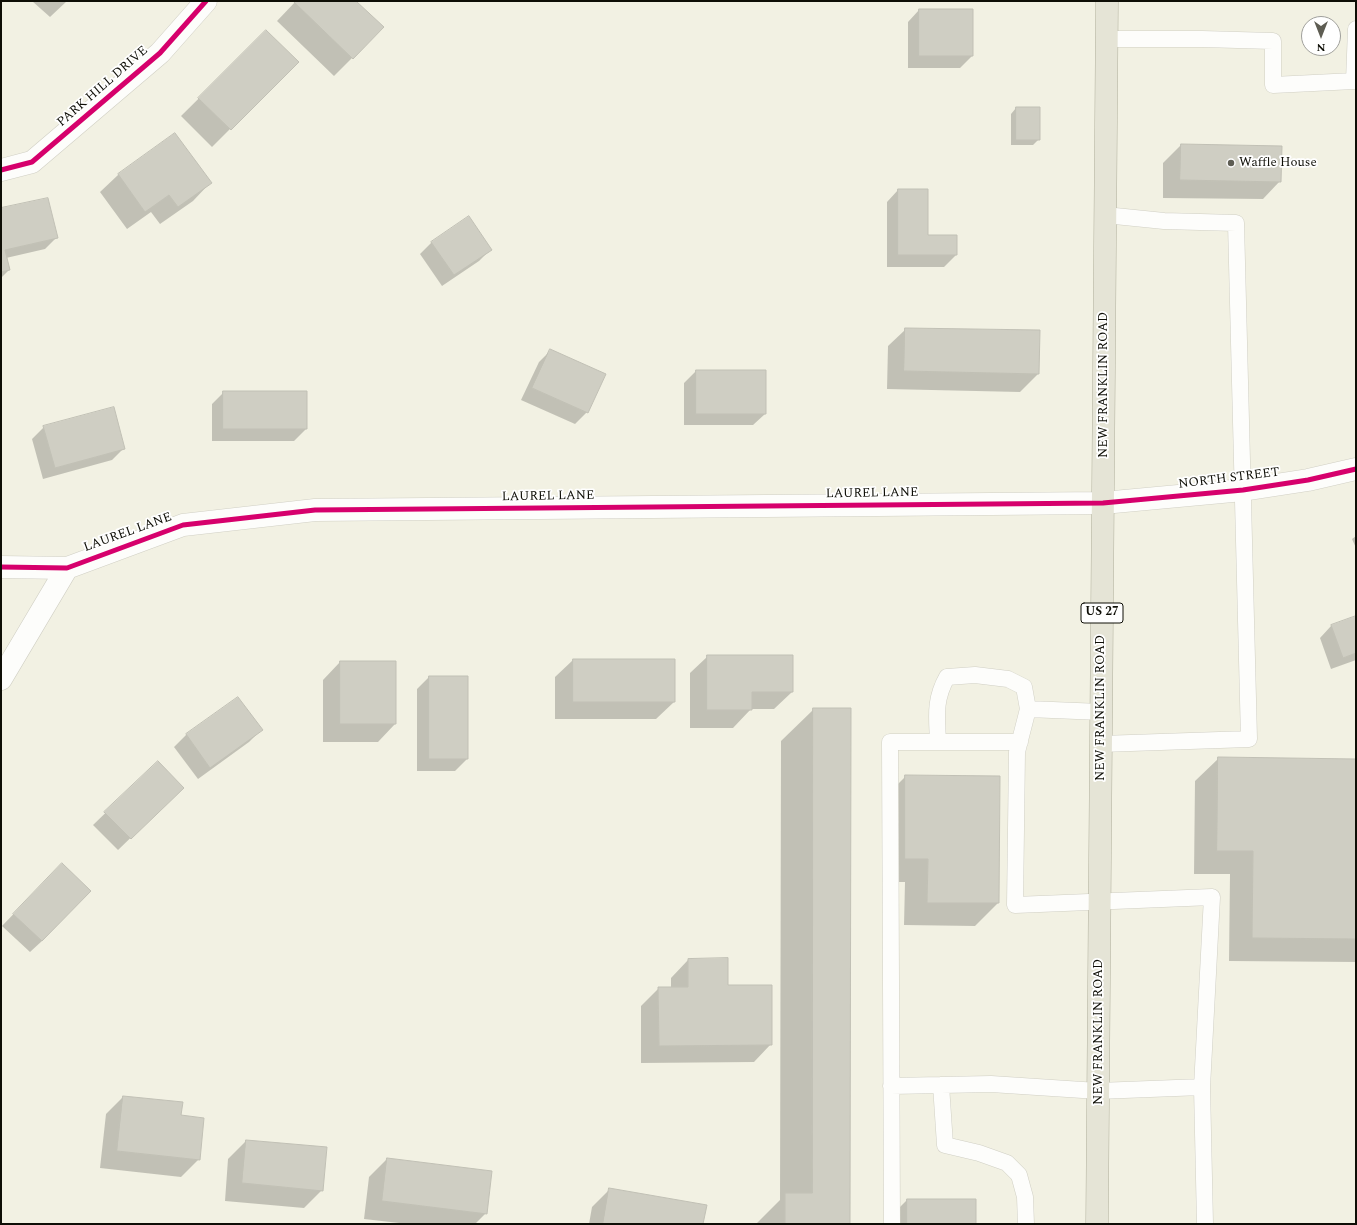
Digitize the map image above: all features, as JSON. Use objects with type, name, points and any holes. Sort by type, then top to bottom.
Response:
[{"type":"highway","name":"NEW FRANKLIN ROAD","points":[[1097,1224],[1107,1]]},
{"type":"street","name":"PARK HILL DRIVE","points":[[1,170],[32,162],[160,53],[206,1]]},
{"type":"street","name":"NORTH STREET","points":[[1103,503],[1243,490],[1308,480],[1356,469]]},
{"type":"street","name":"LAUREL LANE","points":[[1,567],[67,568],[183,525],[315,510],[1103,503]]},
{"type":"street","points":[[1,679],[67,568]]},
{"type":"lane","points":[[1106,39],[1273,41],[1273,85],[1354,81],[1356,30]]},
{"type":"lane","points":[[1101,744],[1249,739],[1236,223],[1164,221],[1105,215]]},
{"type":"lane","points":[[938,742],[936,707],[942,686],[947,677],[975,675],[1008,679],[1024,687],[1028,709],[1017,752],[1015,905],[1212,897],[1202,1087],[1205,1224]]},
{"type":"lane","points":[[1028,709],[1101,712]]},
{"type":"lane","points":[[892,1224],[890,742],[1020,742]]},
{"type":"lane","points":[[891,1086],[991,1084],[1098,1091],[1202,1087]]},
{"type":"lane","points":[[941,1085],[946,1145],[1006,1162],[1019,1174],[1025,1197],[1026,1224]]},
{"type":"building","points":[[356,1],[384,27],[353,59],[294,2]]},
{"type":"building","points":[[919,9],[973,9],[973,56],[919,56]]},
{"type":"building","points":[[266,30],[299,62],[231,130],[198,98]]},
{"type":"building","points":[[1016,107],[1040,107],[1040,140],[1016,140]]},
{"type":"building","points":[[175,133],[212,183],[178,207],[169,195],[145,212],[118,174]]},
{"type":"building","name":"Waffle House","points":[[1181,144],[1282,146],[1281,182],[1180,180]]},
{"type":"building","points":[[898,189],[928,189],[928,235],[957,235],[957,255],[898,255]]},
{"type":"building","points":[[48,198],[58,238],[5,250],[10,270],[1,272],[1,208]]},
{"type":"building","points":[[469,216],[492,250],[454,275],[431,242]]},
{"type":"building","points":[[905,328],[1040,330],[1039,374],[904,371]]},
{"type":"building","points":[[550,349],[606,374],[588,413],[532,388]]},
{"type":"building","points":[[696,370],[766,370],[766,414],[696,414]]},
{"type":"building","points":[[223,391],[307,391],[307,429],[223,429]]},
{"type":"building","points":[[114,407],[125,449],[55,468],[43,426]]},
{"type":"building","points":[[1356,616],[1356,653],[1343,658],[1331,625]]},
{"type":"building","points":[[707,655],[793,655],[793,692],[752,692],[752,710],[707,710]]},
{"type":"building","points":[[573,659],[675,659],[675,702],[573,702]]},
{"type":"building","points":[[340,661],[396,661],[396,724],[340,724]]},
{"type":"building","points":[[429,676],[468,676],[468,759],[429,759]]},
{"type":"building","points":[[238,697],[263,730],[210,768],[186,734]]},
{"type":"building","points":[[813,708],[851,708],[850,1224],[785,1224],[785,1193],[812,1193]]},
{"type":"building","points":[[1218,757],[1356,759],[1356,939],[1252,938],[1253,851],[1217,851]]},
{"type":"building","points":[[158,761],[184,788],[131,839],[104,812]]},
{"type":"building","points":[[905,775],[1000,776],[999,903],[927,903],[928,859],[905,859]]},
{"type":"building","points":[[62,863],[91,891],[42,941],[13,914]]},
{"type":"building","points":[[728,958],[728,985],[772,985],[772,1045],[659,1046],[658,987],[688,987],[688,959]]},
{"type":"building","points":[[123,1096],[183,1102],[181,1115],[204,1118],[200,1160],[117,1151]]},
{"type":"building","points":[[246,1140],[327,1147],[323,1191],[242,1183]]},
{"type":"building","points":[[387,1158],[492,1171],[487,1214],[382,1201]]},
{"type":"building","points":[[609,1188],[707,1205],[703,1224],[603,1224]]},
{"type":"building","points":[[907,1199],[976,1199],[976,1224],[907,1224]]},
{"type":"cycle path","points":[[1,170],[32,162],[160,53],[206,1]]},
{"type":"cycle path","points":[[1,567],[67,568],[183,525],[315,510],[1103,503],[1243,490],[1308,480],[1356,469]]},
{"type":"place","name":"Waffle House","points":[[1231,163]]}]
